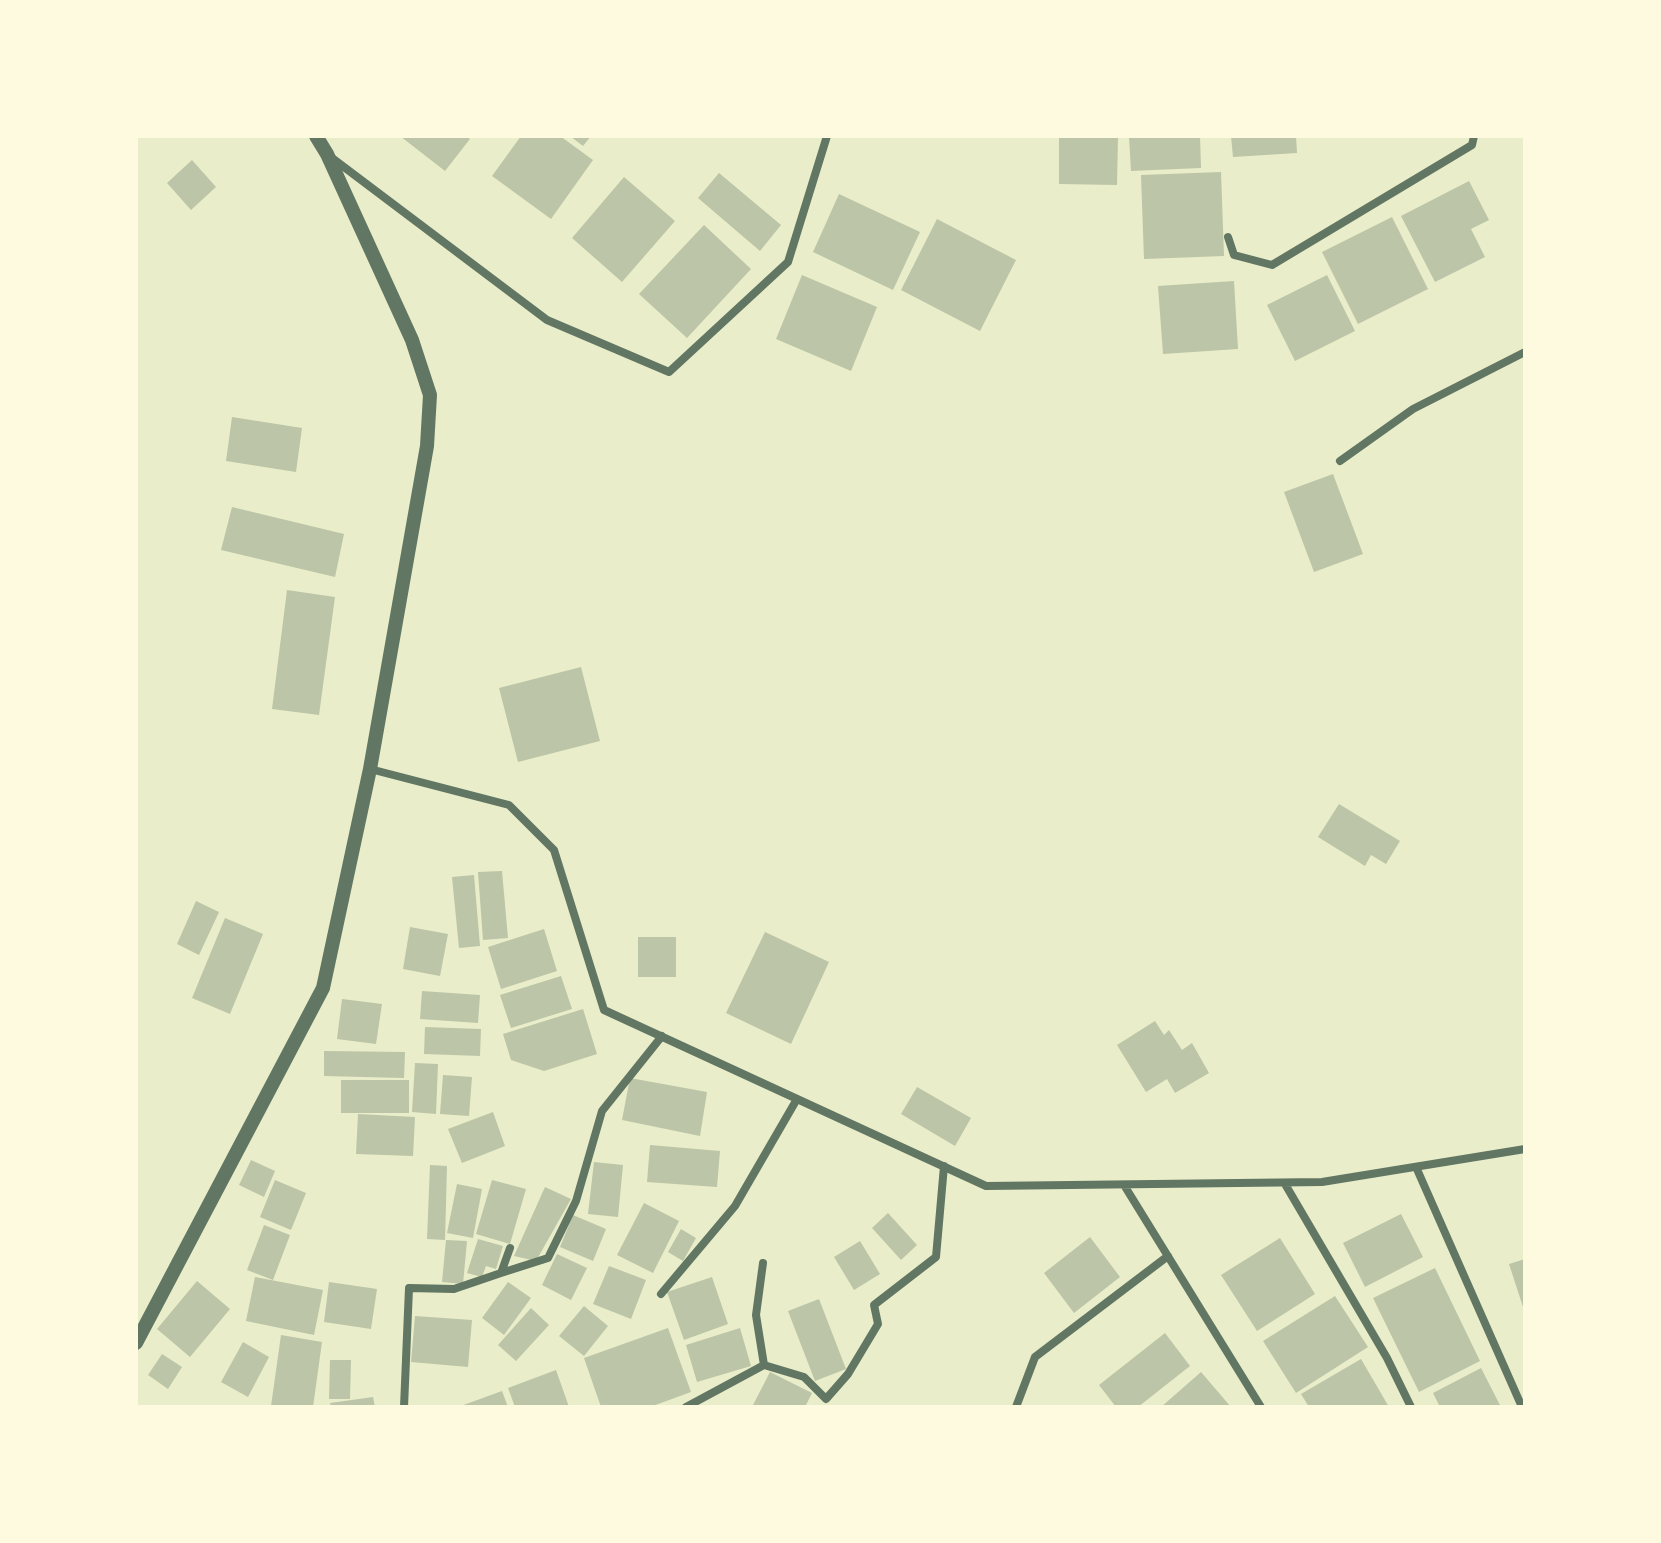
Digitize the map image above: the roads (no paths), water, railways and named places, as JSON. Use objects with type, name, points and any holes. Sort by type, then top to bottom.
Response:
[{"type":"street","points":[[136,1343],[323,988],[370,769],[427,446],[430,395],[412,340],[316,136]]},
{"type":"street","points":[[327,154],[547,320],[669,372],[788,262],[827,136]]},
{"type":"street","points":[[1228,237],[1234,255],[1272,265],[1472,145],[1474,136]]},
{"type":"street","points":[[1340,461],[1413,409],[1525,352]]},
{"type":"street","points":[[370,769],[509,805],[554,850],[604,1010],[986,1186],[1322,1182],[1525,1149]]},
{"type":"street","points":[[404,1407],[409,1288],[454,1289],[548,1258],[576,1201],[602,1111],[662,1036]]},
{"type":"street","points":[[661,1294],[735,1206],[797,1099]]},
{"type":"street","points":[[686,1407],[764,1365],[804,1377],[826,1399],[848,1374],[878,1324],[874,1305],[936,1257],[944,1166]]},
{"type":"street","points":[[1416,1167],[1522,1407]]},
{"type":"street","points":[[1285,1184],[1387,1358],[1411,1407]]},
{"type":"street","points":[[1124,1185],[1261,1407]]},
{"type":"street","points":[[501,1273],[510,1248]]},
{"type":"street","points":[[1016,1407],[1035,1357],[1168,1256]]},
{"type":"street","points":[[763,1263],[756,1315],[764,1365]]}]
